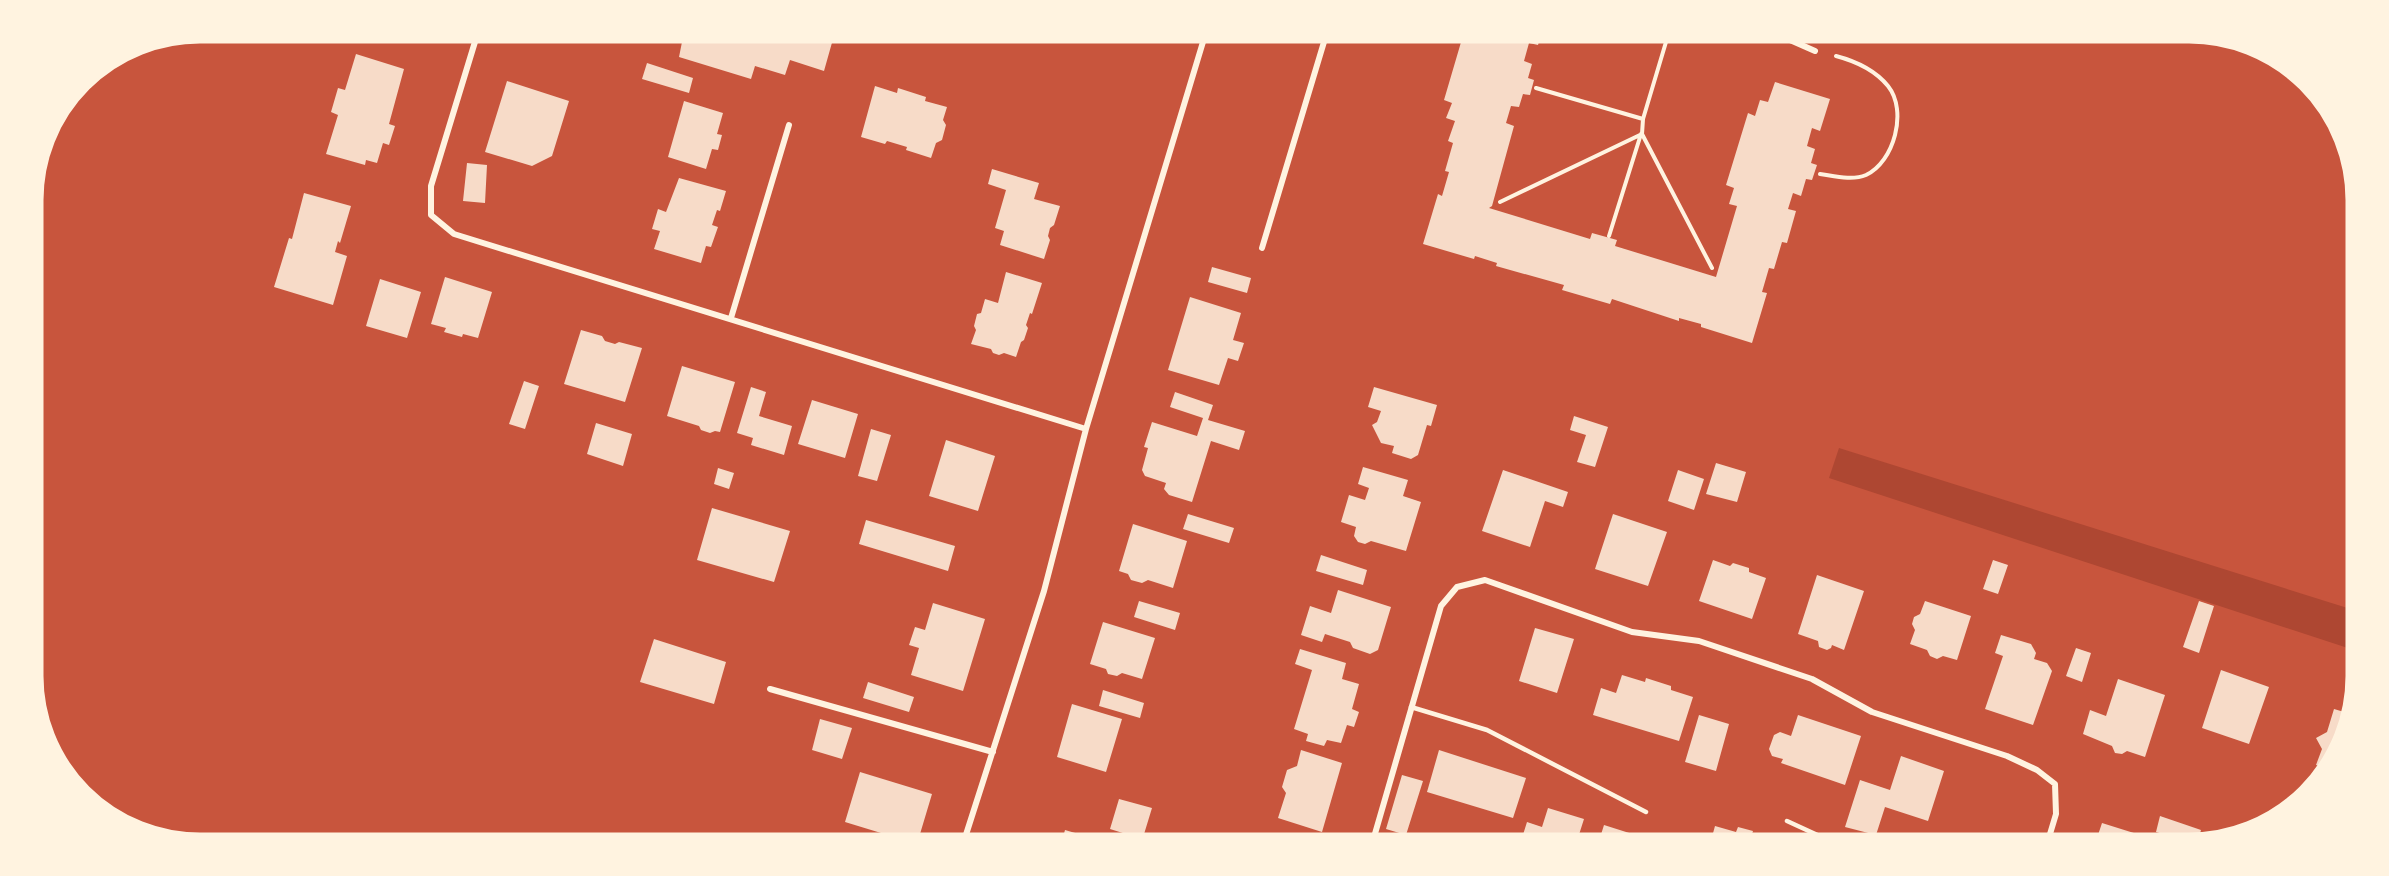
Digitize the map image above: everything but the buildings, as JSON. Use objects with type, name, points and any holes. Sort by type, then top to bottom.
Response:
[{"type":"street","points":[[475,42],[431,186],[431,215],[454,234],[1086,429]]},
{"type":"street","points":[[966,834],[1044,591],[1086,429],[1203,42]]},
{"type":"street","points":[[1262,248],[1324,42]]},
{"type":"street","points":[[1795,42],[1815,51]]},
{"type":"street","points":[[731,318],[789,125]]},
{"type":"street","points":[[1375,834],[1441,606],[1457,587],[1485,580],[1632,632],[1699,641],[1812,679],[1872,712],[2007,756],[2037,770],[2055,784],[2056,814],[2050,834]]},
{"type":"street","points":[[770,689],[993,752]]},
{"type":"lane","points":[[1411,707],[1487,730],[1646,812]]},
{"type":"lane","points":[[1787,821],[1815,834]]},
{"type":"path","points":[[1609,236],[1642,134],[1643,119],[1666,42]]},
{"type":"path","points":[[1815,51],[1845,59],[1879,76],[1890,88],[1897,122],[1892,144],[1881,163],[1865,175],[1843,178],[1820,174]]},
{"type":"path","points":[[1536,88],[1643,119]]},
{"type":"path","points":[[1500,202],[1642,134]]},
{"type":"path","points":[[1642,134],[1712,268]]},
{"type":"shaded area","points":[[1839,448],[2347,608],[2347,648],[1829,478]]}]
